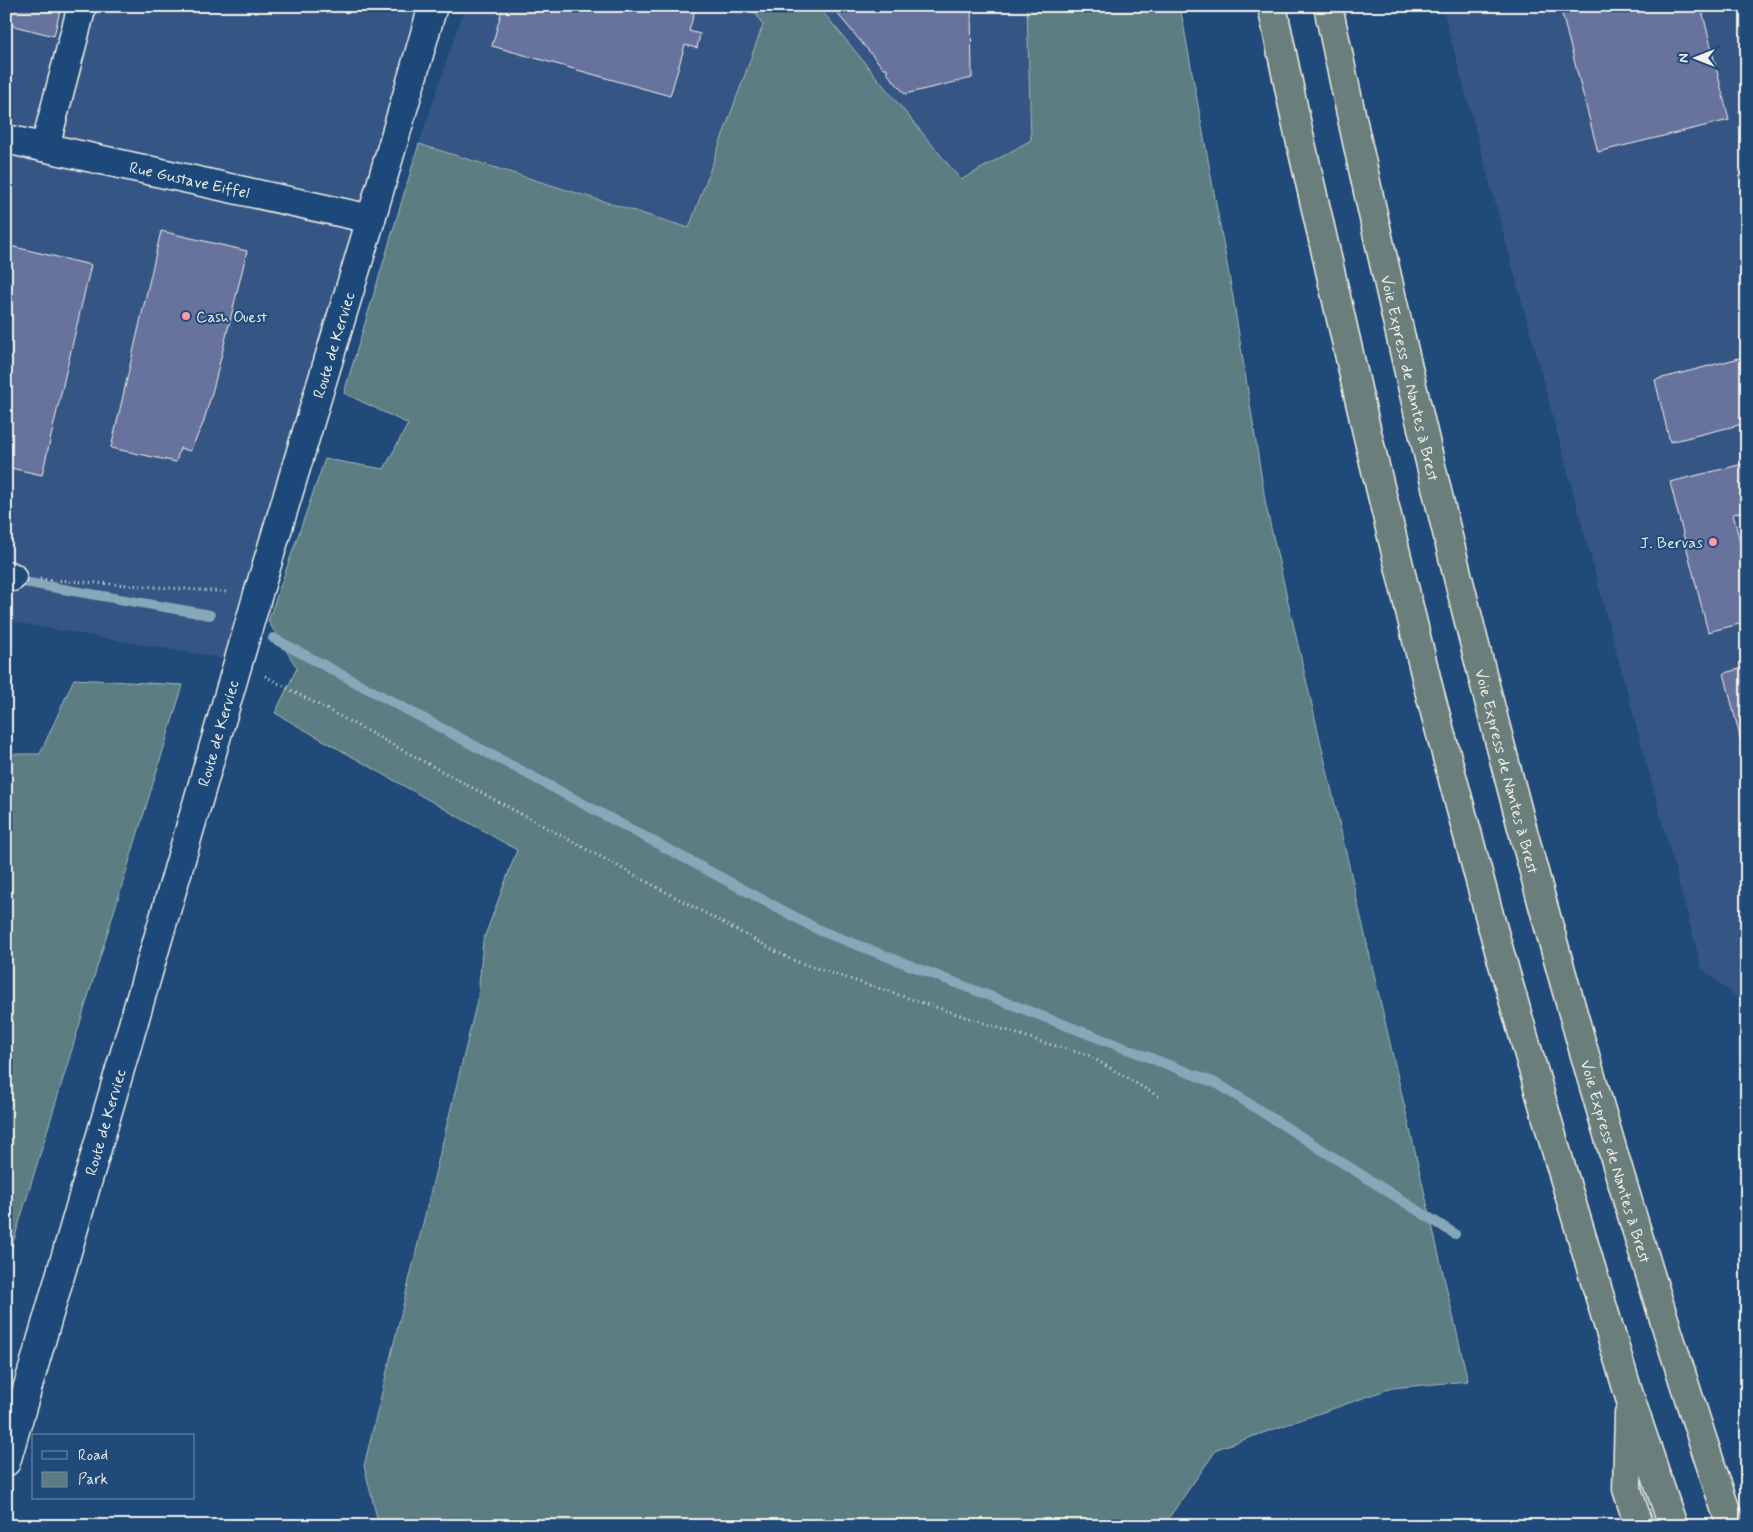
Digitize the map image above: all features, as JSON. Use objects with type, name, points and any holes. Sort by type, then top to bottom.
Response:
[{"type":"highway","points":[[1272,6],[1365,427],[1429,690],[1491,922],[1558,1157],[1629,1396],[1673,1526]]},
{"type":"highway","name":"Voie Express de Nantes à Brest","points":[[1328,6],[1361,162],[1440,504],[1523,834],[1612,1150],[1700,1436],[1731,1526]]},
{"type":"highway","points":[[1629,1396],[1628,1489],[1639,1526]]},
{"type":"street","points":[[45,147],[82,6]]},
{"type":"street","name":"Route de Kerviec","points":[[6,1462],[238,661],[433,6]]},
{"type":"street","name":"Rue Gustave Eiffel","points":[[6,139],[371,219]]},
{"type":"path","points":[[9,576],[258,594]]},
{"type":"path","points":[[238,661],[792,960],[1045,1043],[1088,1055],[1160,1098]]},
{"type":"shaded area","points":[[6,6],[433,6],[238,661],[6,621]]},
{"type":"shaded area","points":[[465,6],[751,6],[763,25],[689,228],[419,144]]},
{"type":"shaded area","points":[[816,6],[1027,6],[1031,140],[961,181]]},
{"type":"shaded area","points":[[1442,6],[1747,6],[1747,1005],[1702,969]]},
{"type":"green space","points":[[751,6],[818,6],[961,180],[1031,140],[1027,6],[1180,6],[1233,297],[1266,506],[1468,1381],[1392,1388],[1217,1449],[1163,1526],[379,1526],[364,1466],[478,997],[483,941],[517,850],[275,713],[297,668],[268,621],[325,459],[384,469],[408,424],[344,393],[419,144],[689,228],[763,25]]},
{"type":"green space","points":[[74,679],[183,685],[6,1266],[6,754],[40,754]]},
{"type":"building","points":[[6,6],[61,6],[54,36],[6,24]]},
{"type":"building","points":[[503,6],[696,6],[689,31],[700,34],[697,48],[685,45],[670,96],[492,46]]},
{"type":"building","points":[[831,6],[971,6],[972,78],[905,94],[887,73],[887,68],[883,68]]},
{"type":"building","points":[[1560,6],[1701,6],[1729,120],[1598,152]]},
{"type":"building","name":"Cash Ouest","points":[[161,231],[247,251],[203,424],[190,451],[180,448],[176,462],[111,448]]},
{"type":"building","points":[[6,245],[91,265],[42,475],[6,467]]},
{"type":"building","points":[[1747,356],[1747,423],[1670,442],[1655,380]]},
{"type":"building","name":"J. Bervas","points":[[1747,463],[1747,511],[1733,514],[1747,569],[1747,622],[1708,632],[1670,482]]},
{"type":"building","points":[[1747,667],[1747,765],[1724,673]]},
{"type":"waterway","points":[[12,580],[210,615]]},
{"type":"waterway","points":[[273,638],[821,931],[1218,1084],[1455,1234]]},
{"type":"place","name":"Cash Ouest","points":[[186,316]]},
{"type":"place","name":"J. Bervas","points":[[1713,542]]}]
